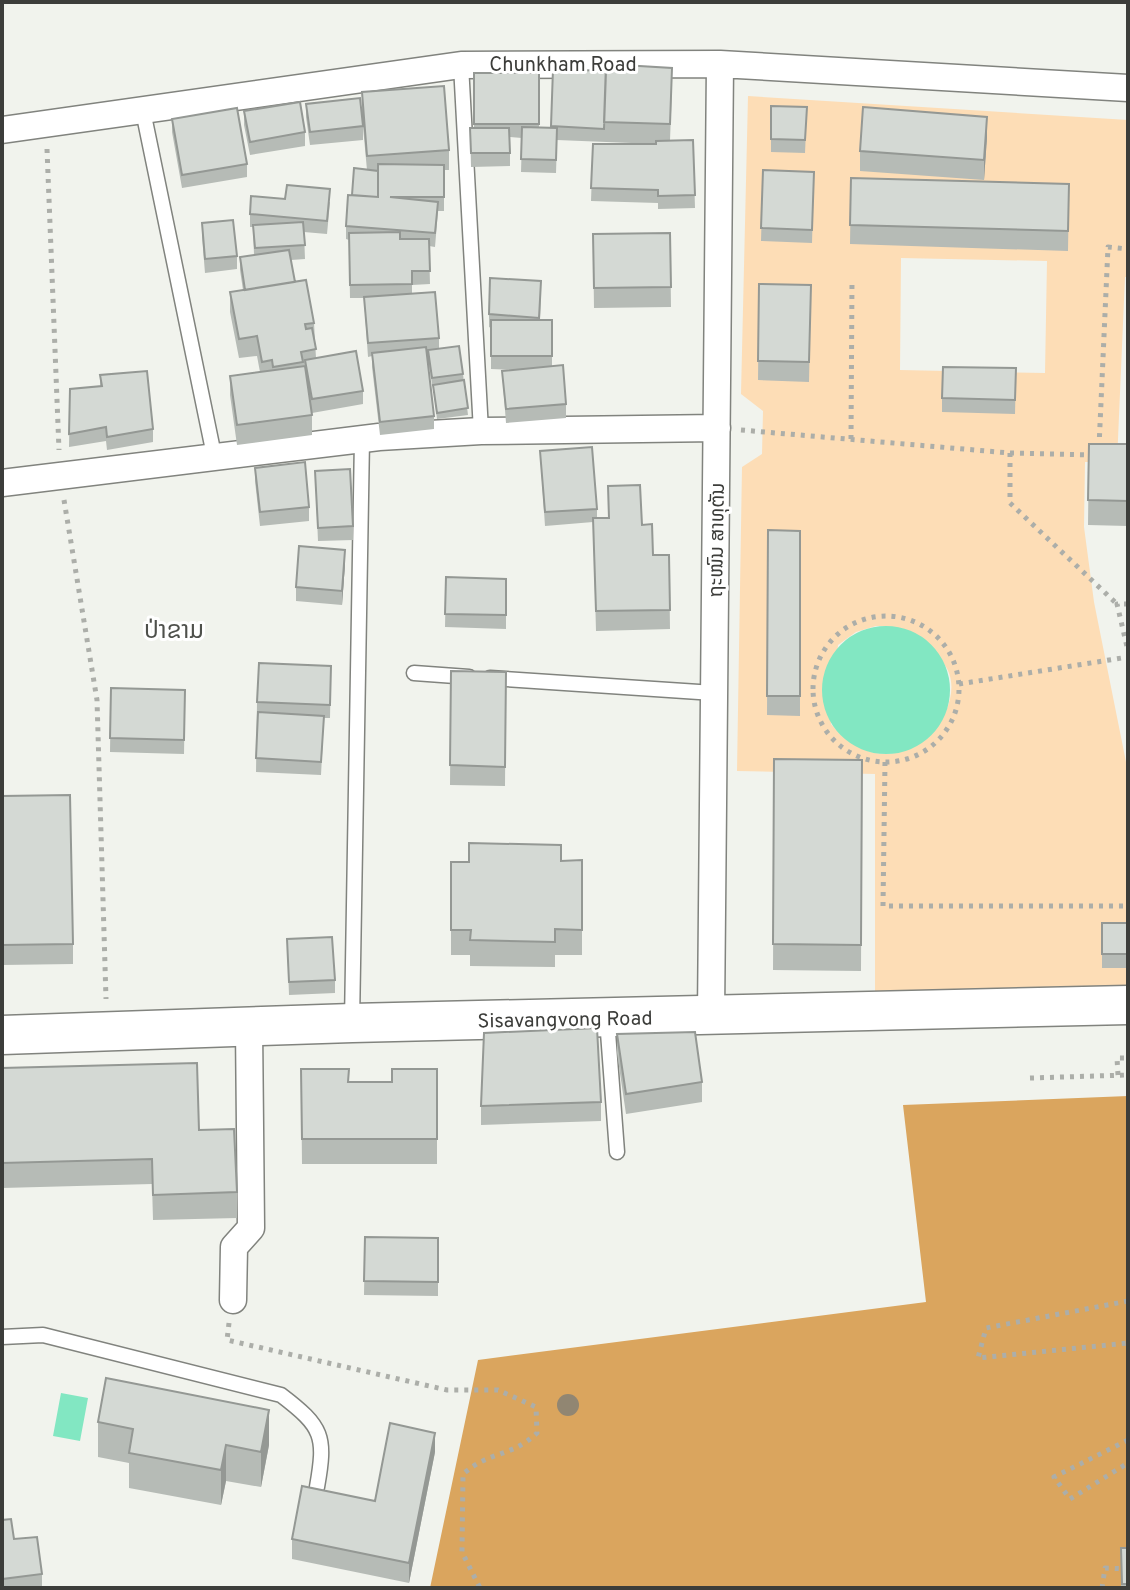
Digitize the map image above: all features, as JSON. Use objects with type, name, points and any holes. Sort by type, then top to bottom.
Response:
[{"type":"main road","name":"Sisavangvong Road","points":[[2,1035],[352,1023],[1128,1005]]},
{"type":"street","name":"Chunkham Road","points":[[2,130],[461,65],[720,64],[1128,88]]},
{"type":"street","name":"ຖະໜົນ ສາທຸຕັນ","points":[[711,1016],[720,64]]},
{"type":"street","points":[[2,483],[362,439],[481,431],[717,428]]},
{"type":"street","points":[[233,1300],[234,1247],[251,1228],[249,1027]]},
{"type":"lane","points":[[461,65],[481,431]]},
{"type":"lane","points":[[143,111],[214,455]]},
{"type":"lane","points":[[352,1023],[362,439]]},
{"type":"lane","points":[[414,673],[714,693]]},
{"type":"lane","points":[[607,1018],[617,1152]]},
{"type":"lane","points":[[2,1337],[43,1335],[281,1395],[310,1417],[324,1448],[317,1487]]},
{"type":"path","points":[[46,124],[60,474],[97,700],[107,1033]]},
{"type":"path","points":[[717,428],[1010,453],[1098,456],[1108,247],[1128,249]]},
{"type":"path","points":[[851,439],[852,279]]},
{"type":"path","points":[[959,684],[1128,654],[1117,604],[1010,503],[1010,453]]},
{"type":"path","points":[[1117,604],[1128,604]]},
{"type":"path","points":[[875,616],[899,616],[922,625],[941,640],[953,661],[959,684],[957,708],[947,730],[930,748],[908,759],[885,762],[861,758],[840,746],[819,716],[812,681],[819,658],[832,638],[852,623],[875,616]]},
{"type":"path","points":[[885,762],[883,906],[1128,906]]},
{"type":"path","points":[[1118,1075],[1117,1058],[1128,1058]]},
{"type":"path","points":[[1030,1078],[1128,1075]]},
{"type":"path","points":[[1128,1301],[986,1328],[978,1358],[1128,1343]]},
{"type":"path","points":[[227,1340],[447,1390],[498,1390],[536,1407],[537,1433],[519,1450],[481,1458],[463,1474],[462,1552],[480,1588]]},
{"type":"path","points":[[1128,1440],[1054,1477],[1070,1499],[1128,1463]]},
{"type":"path","points":[[1102,1588],[1105,1568],[1128,1569]]},
{"type":"shaded area","points":[[748,96],[1128,120],[1128,277],[1125,277],[1117,462],[1085,462],[1084,527],[1094,602],[1128,772],[1128,999],[875,1002],[875,774],[737,771],[742,467],[762,454],[763,411],[741,394]],"holes":[[[901,258],[1047,261],[1045,373],[900,370]],[[876,626],[897,629],[913,639],[944,664],[951,682],[949,702],[940,722],[925,739],[905,751],[881,754],[856,746],[831,724],[838,645],[856,632]]]},
{"type":"shaded area","points":[[886,626],[911,630],[932,644],[946,665],[950,690],[946,715],[932,736],[911,750],[886,754],[861,750],[840,736],[826,715],[822,690],[826,665],[840,644],[861,630]]},
{"type":"shaded area","points":[[1128,1096],[1128,1588],[430,1588],[478,1360],[926,1302],[903,1105]]},
{"type":"shaded area","points":[[61,1393],[88,1398],[80,1441],[53,1436]]},
{"type":"building","points":[[606,64],[672,68],[670,124],[604,122]]},
{"type":"building","points":[[553,69],[606,71],[604,129],[551,126]]},
{"type":"building","points":[[474,73],[539,73],[539,124],[474,124]]},
{"type":"building","points":[[444,86],[449,150],[367,156],[362,92]]},
{"type":"building","points":[[360,98],[363,126],[310,132],[306,104]]},
{"type":"building","points":[[300,102],[305,132],[250,142],[244,111]]},
{"type":"building","points":[[771,106],[807,107],[805,140],[771,139]]},
{"type":"building","points":[[863,107],[987,117],[984,160],[860,151]]},
{"type":"building","points":[[237,108],[247,164],[182,175],[172,119]]},
{"type":"building","points":[[522,127],[557,128],[556,160],[521,159]]},
{"type":"building","points":[[470,128],[509,128],[510,153],[471,153]]},
{"type":"building","points":[[693,140],[695,195],[658,196],[658,190],[591,188],[593,144],[656,144],[656,141]]},
{"type":"building","points":[[378,164],[444,165],[444,197],[390,197],[438,202],[435,233],[346,226],[348,195],[378,197]]},
{"type":"building","points":[[354,168],[378,171],[378,197],[352,195]]},
{"type":"building","points":[[763,170],[814,172],[812,230],[761,228]]},
{"type":"building","points":[[851,178],[1069,184],[1068,231],[850,225]]},
{"type":"building","points":[[287,185],[330,189],[327,221],[250,214],[251,196],[285,199]]},
{"type":"building","points":[[233,220],[237,256],[205,259],[202,223]]},
{"type":"building","points":[[303,222],[305,245],[255,248],[253,225]]},
{"type":"building","points":[[400,232],[400,239],[429,239],[430,271],[412,271],[412,284],[350,285],[349,233]]},
{"type":"building","points":[[670,233],[671,287],[594,288],[593,234]]},
{"type":"building","points":[[289,250],[295,282],[245,290],[240,257]]},
{"type":"building","points":[[490,278],[541,281],[539,318],[489,314]]},
{"type":"building","points":[[306,280],[314,323],[305,324],[306,329],[312,328],[316,349],[301,352],[303,362],[273,367],[272,360],[262,362],[257,336],[239,339],[230,292]]},
{"type":"building","points":[[759,284],[811,285],[809,362],[758,361]]},
{"type":"building","points":[[435,292],[439,338],[368,343],[364,297]]},
{"type":"building","points":[[491,320],[552,320],[552,356],[491,356]]},
{"type":"building","points":[[459,346],[463,374],[432,378],[428,350]]},
{"type":"building","points":[[426,347],[434,416],[380,422],[372,353]]},
{"type":"building","points":[[356,351],[363,391],[312,399],[305,360]]},
{"type":"building","points":[[563,365],[566,404],[506,409],[502,371]]},
{"type":"building","points":[[305,366],[312,415],[237,425],[230,376]]},
{"type":"building","points":[[943,367],[1016,368],[1015,400],[942,398]]},
{"type":"building","points":[[147,371],[153,429],[107,437],[106,427],[69,434],[70,389],[102,386],[100,375]]},
{"type":"building","points":[[464,380],[468,408],[437,413],[433,385]]},
{"type":"building","points":[[1089,444],[1128,444],[1128,501],[1088,500]]},
{"type":"building","points":[[592,447],[597,509],[545,512],[540,451]]},
{"type":"building","points":[[305,462],[309,507],[260,512],[255,468]]},
{"type":"building","points":[[350,469],[353,526],[318,528],[315,471]]},
{"type":"building","points":[[640,485],[642,525],[652,524],[653,555],[669,555],[670,610],[596,611],[593,518],[609,518],[608,486]]},
{"type":"building","points":[[768,530],[800,531],[800,696],[767,696]]},
{"type":"building","points":[[299,546],[345,550],[342,591],[296,587]]},
{"type":"building","points":[[446,577],[506,579],[506,615],[445,614]]},
{"type":"building","points":[[259,663],[331,666],[330,705],[257,702]]},
{"type":"building","points":[[451,671],[506,672],[505,767],[450,765]]},
{"type":"building","points":[[111,688],[185,690],[184,740],[110,738]]},
{"type":"building","points":[[258,712],[324,716],[321,762],[256,758]]},
{"type":"building","points":[[774,759],[862,760],[861,945],[773,944]]},
{"type":"building","points":[[70,795],[73,944],[2,945],[2,796]]},
{"type":"building","points":[[469,843],[561,845],[561,861],[582,860],[582,930],[555,929],[555,942],[470,940],[471,930],[451,930],[451,862],[469,862]]},
{"type":"building","points":[[1102,923],[1128,923],[1128,954],[1102,954]]},
{"type":"building","points":[[332,937],[335,980],[289,982],[287,939]]},
{"type":"building","points":[[597,1028],[601,1102],[481,1106],[484,1033]]},
{"type":"building","points":[[695,1032],[702,1082],[626,1094],[617,1034]]},
{"type":"building","points":[[197,1063],[199,1130],[234,1129],[237,1192],[153,1195],[152,1159],[2,1163],[2,1068]]},
{"type":"building","points":[[301,1069],[349,1069],[348,1082],[392,1082],[392,1069],[437,1069],[437,1139],[302,1139]]},
{"type":"building","points":[[365,1237],[438,1238],[438,1282],[364,1281]]},
{"type":"building","points":[[106,1378],[269,1410],[261,1452],[226,1445],[221,1470],[129,1453],[133,1429],[98,1422]]},
{"type":"building","points":[[390,1423],[435,1433],[409,1563],[292,1539],[302,1486],[375,1501]]},
{"type":"building","points":[[11,1519],[14,1539],[37,1537],[42,1574],[2,1579],[2,1520]]},
{"type":"building","points":[[1121,1548],[1128,1548],[1128,1584],[1122,1584]]},
{"type":"district","name":"ປ່າຂາມ","points":[[174,630]]}]
